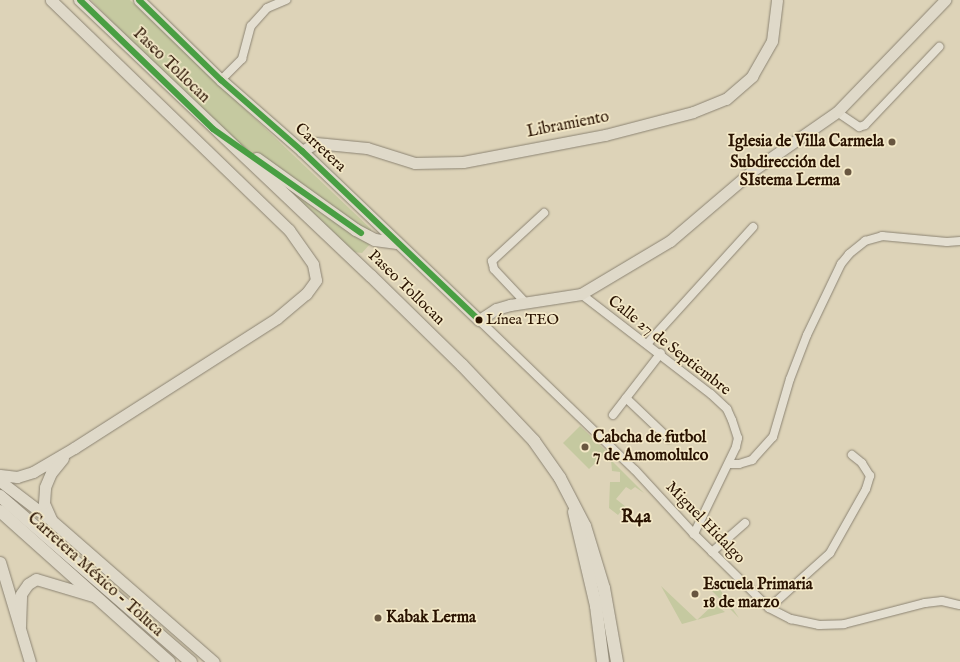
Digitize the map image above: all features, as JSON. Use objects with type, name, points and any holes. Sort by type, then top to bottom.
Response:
[{"type":"highway","name":"Paseo Tollocan","points":[[80,0],[213,129],[292,200],[518,422],[560,478],[572,499]]},
{"type":"highway","points":[[213,129],[356,230],[375,240],[396,243]]},
{"type":"highway","points":[[0,496],[191,662]]},
{"type":"highway","points":[[572,499],[577,531],[596,606],[603,662]]},
{"type":"highway","points":[[572,499],[584,526],[602,581],[617,662]]},
{"type":"highway","name":"Carretera México - Toluca","points":[[0,511],[169,662]]},
{"type":"main road","points":[[0,475],[17,477],[33,472],[74,448],[277,318],[306,294],[313,286],[316,272],[304,248],[289,230],[51,0]]},
{"type":"main road","name":"Carretera","points":[[139,0],[221,80],[302,151],[396,243],[478,320]]},
{"type":"main road","name":"Libramiento","points":[[302,151],[316,143],[367,148],[414,163],[463,162],[605,135],[693,112],[726,99],[752,76],[772,41],[777,0]]},
{"type":"main road","points":[[478,320],[496,309],[524,301],[581,294],[670,241],[752,171],[837,112],[945,0]]},
{"type":"main road","points":[[51,520],[44,503],[45,486],[59,462],[74,448]]},
{"type":"main road","points":[[0,481],[51,520],[214,662]]},
{"type":"main road","points":[[0,562],[30,662]]},
{"type":"main road","points":[[20,626],[21,594],[28,584],[36,579],[97,598]]},
{"type":"street","points":[[221,80],[242,59],[251,26],[267,8],[286,0]]},
{"type":"street","points":[[837,112],[859,127],[865,125],[939,47]]},
{"type":"street","points":[[524,301],[494,269],[492,261],[544,214]]},
{"type":"street","points":[[647,344],[754,227]]},
{"type":"street","points":[[729,464],[739,464],[752,460],[773,437],[790,379],[807,335],[841,264],[849,254],[865,241],[882,236],[947,242],[960,241]]},
{"type":"street","name":"Calle 27 de Septiembre","points":[[581,294],[661,353],[727,409],[738,438],[729,464],[694,534]]},
{"type":"street","name":"Miguel Hidalgo","points":[[478,320],[635,470],[694,534],[769,608],[790,619],[819,626],[844,624],[924,603],[942,601],[960,605]]},
{"type":"street","points":[[613,415],[661,353]]},
{"type":"street","points":[[626,398],[669,439]]},
{"type":"street","points":[[769,608],[830,553],[866,489],[870,476],[862,463],[852,455]]},
{"type":"street","points":[[712,552],[745,523]]},
{"type":"green space","points":[[91,0],[130,0],[371,229],[370,244],[362,253],[353,252],[233,144]]},
{"type":"green space","name":"Cabcha de futbol 7 de Amomolulco","points":[[580,426],[607,452],[589,469],[563,443]]},
{"type":"green space","points":[[611,460],[644,493],[635,487],[631,490],[626,487],[616,499],[631,511],[629,515],[622,510],[618,515],[609,508],[610,482],[620,482],[620,472],[612,471]]},
{"type":"green space","points":[[715,582],[739,618],[709,588]]},
{"type":"green space","points":[[661,586],[697,620],[682,624]]},
{"type":"green space","points":[[714,604],[725,612],[697,620]]},
{"type":"transit line","name":"TEO","points":[[80,0],[213,129],[361,233]]},
{"type":"transit line","name":"TEO","points":[[139,0],[221,80],[302,151],[479,320]]},
{"type":"place","name":"Iglesia de Villa Carmela","points":[[892,142]]},
{"type":"place","name":"Subdirección del SIstema Lerma","points":[[848,172]]},
{"type":"place","name":"Línea TEO","points":[[479,320]]},
{"type":"place","name":"Cabcha de futbol 7 de Amomolulco","points":[[585,447]]},
{"type":"place","name":"Escuela Primaria 18 de marzo","points":[[695,594]]},
{"type":"place","name":"Kabak Lerma","points":[[378,618]]},
{"type":"district","name":"R4a","points":[[636,518]]}]
